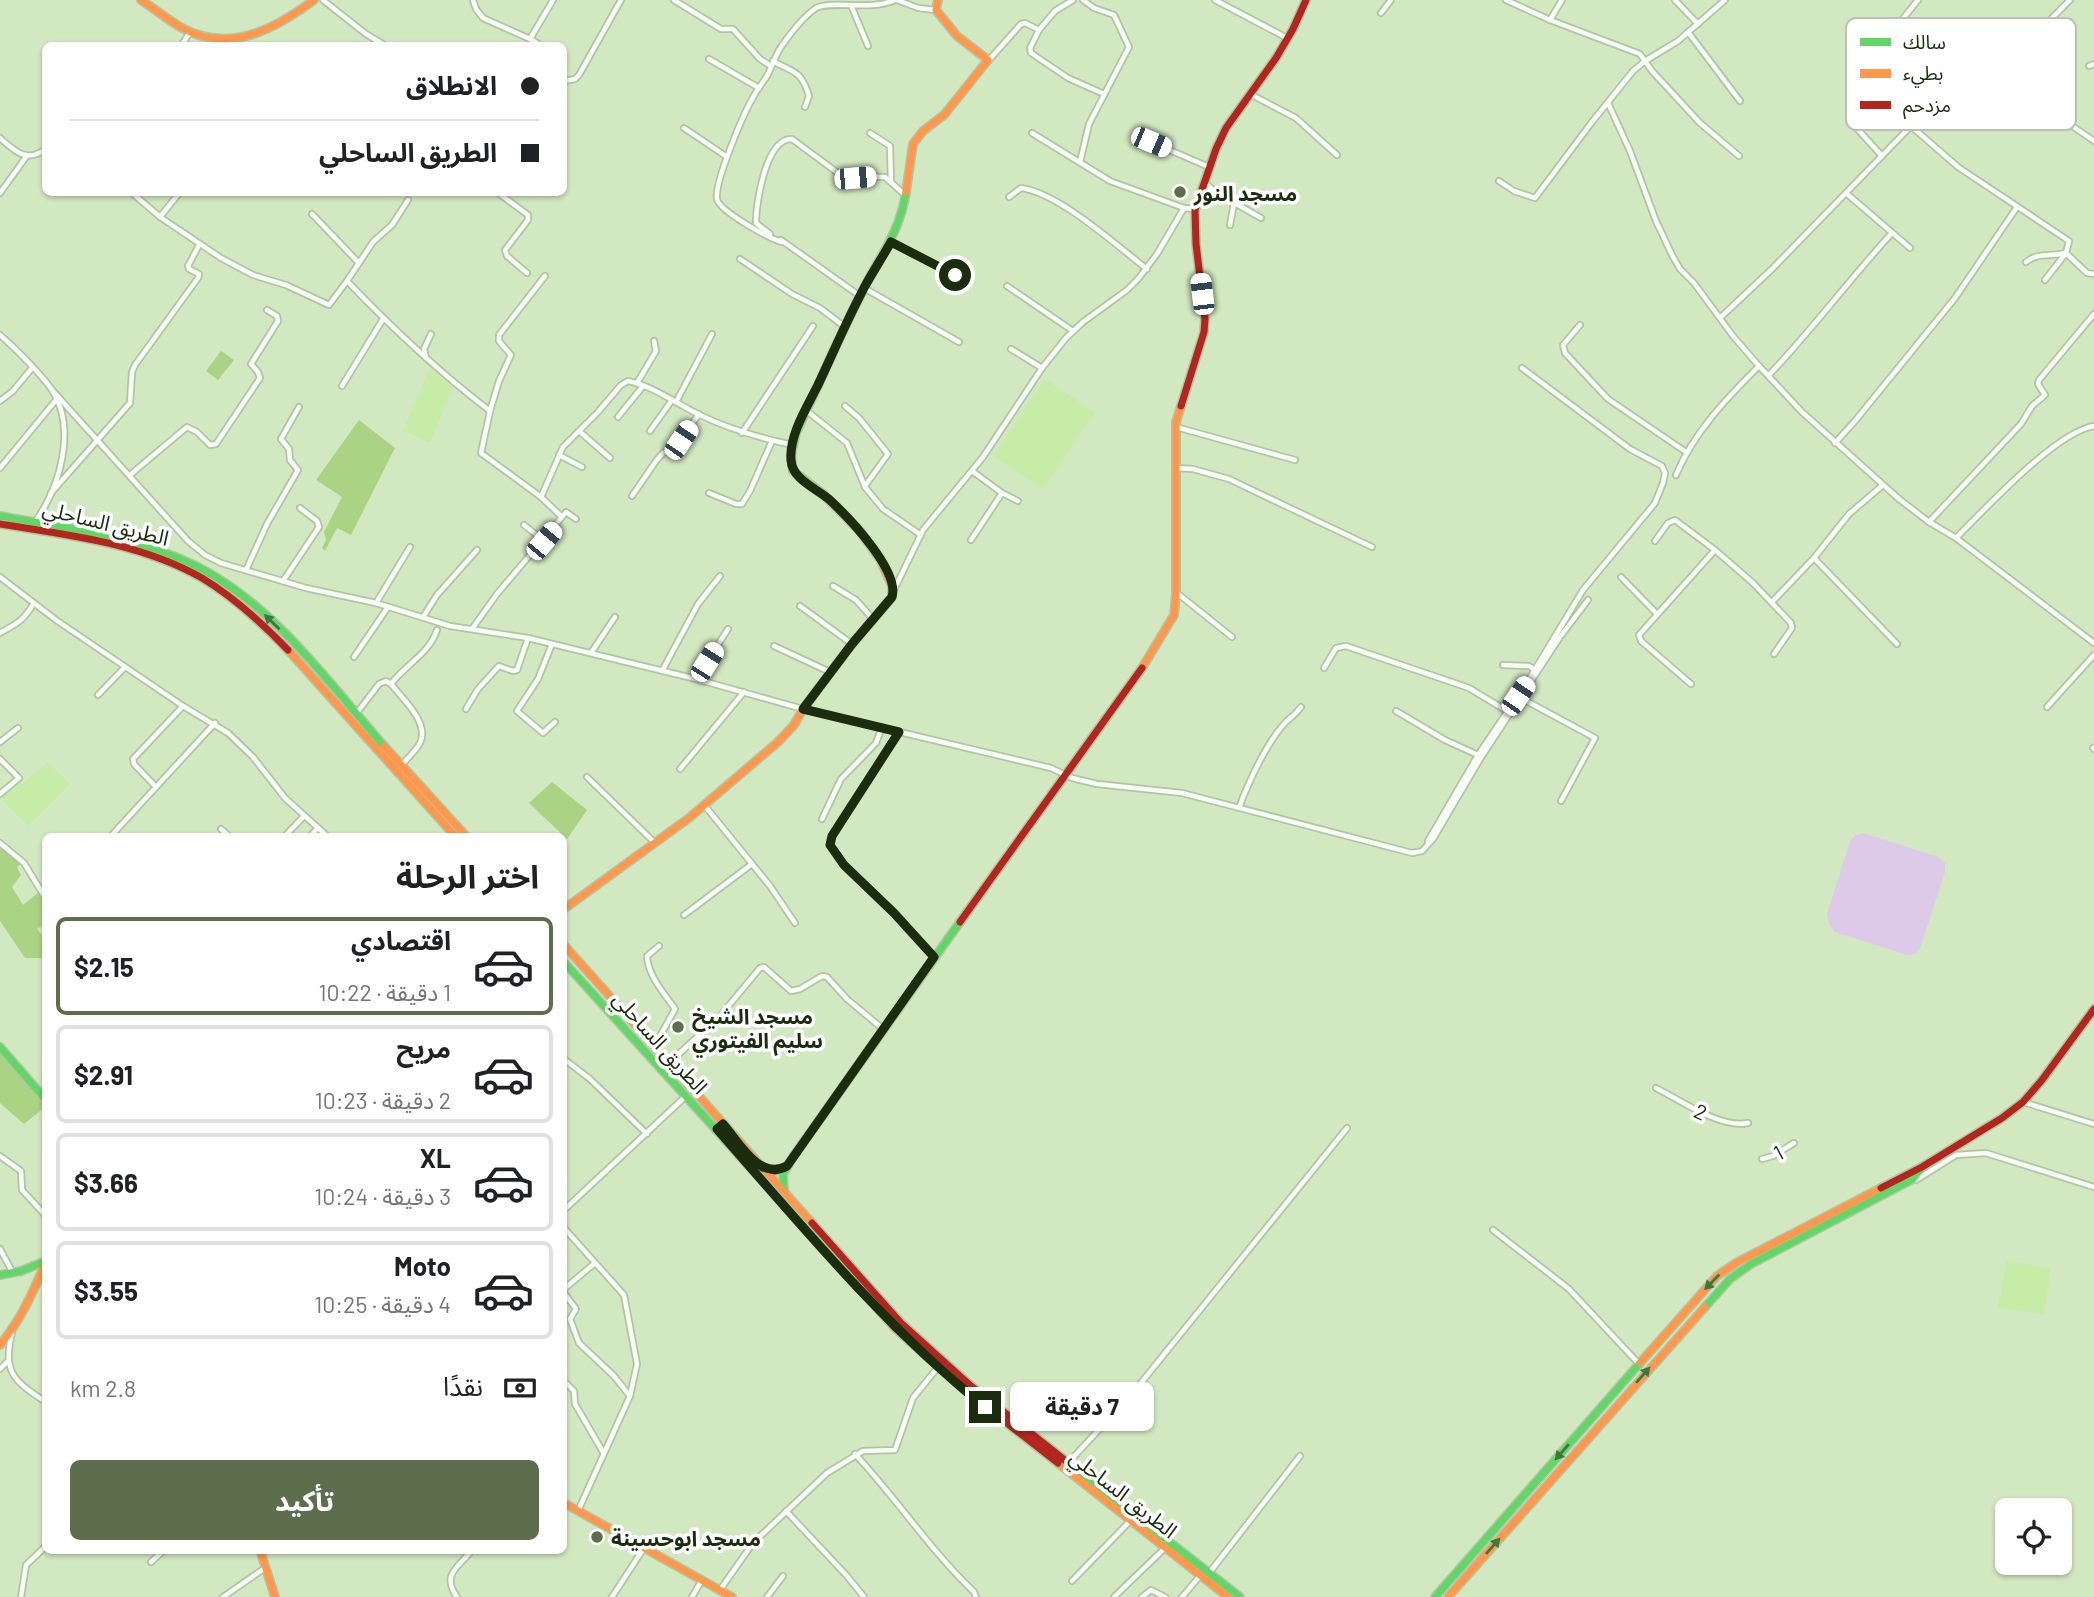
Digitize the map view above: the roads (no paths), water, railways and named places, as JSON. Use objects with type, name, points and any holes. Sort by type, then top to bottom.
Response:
[{"type":"main road","points":[[143,1],[190,32],[222,40],[271,30],[314,0]]},
{"type":"main road","points":[[567,907],[705,806],[778,742],[794,725],[852,644],[892,597],[894,590],[889,574],[867,541],[828,498],[793,471],[790,463],[793,445],[806,410],[862,292],[891,242],[903,214],[911,153],[916,138],[944,115],[988,61],[957,36],[936,10],[938,0]]},
{"type":"main road","points":[[784,1194],[783,1178],[787,1166],[1165,633],[1174,615],[1176,427],[1205,332],[1194,225],[1195,209],[1226,128],[1262,79],[1306,0]]},
{"type":"main road","name":"الطريق الساحلي","points":[[0,516],[153,548],[195,565],[229,586],[269,618],[356,714],[402,765],[453,833]]},
{"type":"main road","name":"الطريق الساحلي","points":[[0,524],[138,551],[177,566],[228,595],[284,645],[420,791],[463,833]]},
{"type":"main road","name":"الطريق الساحلي","points":[[567,948],[720,1126],[782,1206],[895,1328],[938,1367],[1228,1597]]},
{"type":"main road","name":"الطريق الساحلي","points":[[567,965],[686,1096],[762,1168],[878,1299],[925,1346],[985,1398],[1240,1597]]},
{"type":"main road","points":[[1448,1597],[1730,1279],[1751,1264],[1911,1176],[2002,1118],[2023,1102],[2063,1054],[2094,1009]]},
{"type":"main road","points":[[0,1047],[42,1095]]},
{"type":"main road","points":[[762,1168],[775,1171],[787,1166]]},
{"type":"main road","points":[[1435,1597],[1726,1269],[1911,1176]]},
{"type":"main road","points":[[0,1275],[42,1262]]},
{"type":"main road","points":[[0,1345],[28,1305],[42,1271]]},
{"type":"main road","points":[[567,1505],[732,1597]]},
{"type":"main road","points":[[261,1554],[275,1597]]},
{"type":"street","points":[[323,0],[379,42]]},
{"type":"street","points":[[473,0],[483,18],[535,42]]},
{"type":"street","points":[[530,39],[553,0]]},
{"type":"street","points":[[567,81],[579,75],[621,0]]},
{"type":"street","points":[[674,0],[721,29],[733,29],[760,59],[791,69],[801,79],[810,96],[805,107]]},
{"type":"street","points":[[782,242],[749,226],[718,203],[720,176],[727,157],[759,88],[791,33],[814,9],[825,4],[879,5],[896,0],[918,8],[936,10]]},
{"type":"street","points":[[1073,0],[1055,11],[1039,30],[1031,54],[1068,78],[1104,94]]},
{"type":"street","points":[[1080,162],[1089,124],[1129,51],[1129,43],[1114,15],[1094,8],[1083,0]]},
{"type":"street","points":[[1215,0],[1287,38]]},
{"type":"street","points":[[1381,13],[1391,0]]},
{"type":"street","points":[[1508,0],[1550,20],[1640,54],[1700,123],[1739,156]]},
{"type":"street","points":[[1550,20],[1562,0]]},
{"type":"street","points":[[1675,0],[1698,24]]},
{"type":"street","points":[[1499,181],[1514,191],[1535,198],[1633,71],[1668,48],[1725,0]]},
{"type":"street","points":[[1903,18],[1918,0]]},
{"type":"street","points":[[2051,18],[2070,0]]},
{"type":"street","points":[[851,5],[868,47]]},
{"type":"street","points":[[988,61],[1021,24],[1025,23],[1039,30]]},
{"type":"street","points":[[184,42],[190,32]]},
{"type":"street","points":[[1688,32],[1741,101]]},
{"type":"street","points":[[709,59],[759,88]]},
{"type":"street","points":[[1250,94],[1296,118],[1337,155]]},
{"type":"street","points":[[1608,103],[1630,151],[1656,221],[1680,269],[1759,366],[1802,412],[1883,485],[2094,643]]},
{"type":"street","points":[[684,128],[727,157]]},
{"type":"street","points":[[2076,129],[2094,141]]},
{"type":"street","points":[[1858,130],[1882,156]]},
{"type":"street","points":[[1721,317],[1772,269],[1907,130]]},
{"type":"street","points":[[1917,130],[1958,167],[2069,241],[2070,247],[2045,280]]},
{"type":"street","points":[[870,133],[890,145],[891,183]]},
{"type":"street","points":[[1032,133],[1110,181],[1184,208],[1195,209]]},
{"type":"street","points":[[0,138],[26,157],[33,157],[42,151]]},
{"type":"street","points":[[907,196],[881,176],[842,176],[792,139],[782,140],[766,166],[755,219],[757,225],[862,292],[959,342]]},
{"type":"street","points":[[1151,142],[1209,167]]},
{"type":"street","points":[[0,193],[26,157]]},
{"type":"street","points":[[1204,183],[1261,218]]},
{"type":"street","points":[[1009,197],[1021,188],[1046,197],[1077,216],[1147,269]]},
{"type":"street","points":[[1846,192],[1910,248]]},
{"type":"street","points":[[136,196],[199,245],[253,275],[294,288],[325,304],[332,302],[375,239],[392,225],[408,200]]},
{"type":"street","points":[[160,217],[177,196]]},
{"type":"street","points":[[502,196],[527,215],[528,220],[505,250],[507,257],[527,273]]},
{"type":"street","points":[[1230,225],[1234,203]]},
{"type":"street","points":[[1835,443],[1955,298],[2017,207]]},
{"type":"street","points":[[894,590],[921,535],[936,512],[972,471],[1042,368],[1073,331],[1127,290],[1147,269],[1184,208]]},
{"type":"street","points":[[312,214],[358,262]]},
{"type":"street","points":[[1769,375],[1891,234]]},
{"type":"street","points":[[891,242],[955,275]]},
{"type":"street","points":[[51,493],[130,403],[135,365],[198,278],[199,274],[189,269],[188,265],[199,245]]},
{"type":"street","points":[[2026,262],[2039,255],[2055,256],[2066,253]]},
{"type":"street","points":[[2066,253],[2087,273],[2094,274]]},
{"type":"street","points":[[740,259],[792,294],[820,308],[845,327]]},
{"type":"street","points":[[545,276],[499,335],[499,341],[511,355],[499,381],[481,453],[541,497],[562,517]]},
{"type":"street","points":[[347,281],[426,359],[491,411]]},
{"type":"street","points":[[1007,286],[1073,331]]},
{"type":"street","points":[[130,475],[187,427],[197,432],[210,446],[216,444],[260,378],[251,364],[278,321],[277,316],[267,310]]},
{"type":"street","points":[[1929,522],[2021,424],[2032,406],[2045,395],[2038,384],[2039,380],[2094,314]]},
{"type":"street","points":[[342,386],[383,319]]},
{"type":"street","points":[[1580,325],[1563,345],[1565,353],[1608,399],[1686,452]]},
{"type":"street","points":[[742,433],[813,326]]},
{"type":"street","points":[[426,359],[424,349],[431,334]]},
{"type":"street","points":[[650,431],[674,401],[712,334]]},
{"type":"street","points":[[0,335],[99,440],[188,541],[205,555],[221,563],[376,603],[450,626],[528,638],[591,653],[803,709],[1051,768],[1097,784],[1182,793],[1412,853],[1422,850],[1433,839],[1480,759],[1560,637],[1588,600]]},
{"type":"street","points":[[618,417],[640,384],[656,351],[654,341]]},
{"type":"street","points":[[1011,349],[1042,368]]},
{"type":"street","points":[[1676,475],[1686,452],[1713,415],[1759,366]]},
{"type":"street","points":[[0,401],[13,391],[32,368]]},
{"type":"street","points":[[1428,842],[1478,755],[1535,670],[1588,582],[1655,503],[1662,489],[1665,473],[1661,466],[1635,453],[1522,368]]},
{"type":"street","points":[[541,497],[563,447],[628,380],[742,433],[793,445]]},
{"type":"street","points":[[35,522],[51,493],[65,435],[64,423],[52,390]]},
{"type":"street","points":[[0,468],[56,400]]},
{"type":"street","points":[[845,406],[859,418],[888,454],[865,487]]},
{"type":"street","points":[[246,571],[261,536],[298,470],[290,460],[289,449],[281,439],[299,407]]},
{"type":"street","points":[[806,410],[847,443],[865,487],[883,509],[921,535]]},
{"type":"street","points":[[632,496],[660,456],[677,445],[699,414]]},
{"type":"street","points":[[1956,538],[2042,456],[2075,431],[2094,426]]},
{"type":"street","points":[[1176,427],[1294,460]]},
{"type":"street","points":[[579,431],[610,458]]},
{"type":"street","points":[[709,493],[736,504],[743,502],[772,441]]},
{"type":"street","points":[[559,455],[582,467]]},
{"type":"street","points":[[1176,468],[1193,469],[1229,480],[1372,547]]},
{"type":"street","points":[[972,471],[1018,501]]},
{"type":"street","points":[[1772,602],[1814,558],[1849,514],[1883,485]]},
{"type":"street","points":[[971,540],[1002,493]]},
{"type":"street","points":[[283,581],[319,527],[317,521],[300,508]]},
{"type":"street","points":[[472,629],[503,587],[566,512],[576,519]]},
{"type":"street","points":[[1655,541],[1668,523],[1675,520],[1715,550],[1772,602],[1792,625],[1774,654]]},
{"type":"street","points":[[524,525],[544,541]]},
{"type":"street","points":[[376,603],[410,547]]},
{"type":"street","points":[[423,617],[438,595],[477,550]]},
{"type":"street","points":[[1691,684],[1640,640],[1640,632],[1715,550]]},
{"type":"street","points":[[195,565],[205,555]]},
{"type":"street","points":[[1814,558],[1897,644]]},
{"type":"street","points":[[662,671],[698,604],[720,576]]},
{"type":"street","points":[[0,577],[125,667],[183,706],[215,723],[242,745],[271,782],[324,833]]},
{"type":"street","points":[[1621,577],[1657,614]]},
{"type":"street","points":[[833,586],[856,600],[873,618]]},
{"type":"street","points":[[1176,593],[1232,637]]},
{"type":"street","points":[[0,633],[19,624],[34,603]]},
{"type":"street","points":[[800,606],[852,644]]},
{"type":"street","points":[[354,657],[388,607]]},
{"type":"street","points":[[591,653],[615,617]]},
{"type":"street","points":[[696,679],[728,629]]},
{"type":"street","points":[[391,684],[430,646],[437,630]]},
{"type":"street","points":[[466,709],[478,689],[499,666],[517,670],[528,638]]},
{"type":"street","points":[[552,644],[538,679],[517,711],[543,733],[555,722]]},
{"type":"street","points":[[774,646],[830,672]]},
{"type":"street","points":[[1324,668],[1336,648],[1346,646],[1469,688],[1507,711]]},
{"type":"street","points":[[2047,707],[2094,655]]},
{"type":"street","points":[[1503,665],[1529,666],[1535,670]]},
{"type":"street","points":[[98,695],[125,667]]},
{"type":"street","points":[[356,714],[379,684],[386,681],[391,684],[413,711],[421,727],[420,743],[402,765]]},
{"type":"street","points":[[680,769],[744,692]]},
{"type":"street","points":[[1521,698],[1595,738],[1561,801]]},
{"type":"street","points":[[156,787],[134,764],[133,759],[183,706]]},
{"type":"street","points":[[1239,808],[1251,778],[1279,732],[1301,707]]},
{"type":"street","points":[[1396,711],[1445,740],[1478,755]]},
{"type":"street","points":[[114,833],[215,723]]},
{"type":"street","points":[[822,819],[841,779],[876,743],[882,727]]},
{"type":"street","points":[[0,742],[18,728]]},
{"type":"street","points":[[899,732],[832,836],[830,845],[844,865],[894,913],[934,957]]},
{"type":"street","points":[[0,759],[19,778],[0,794]]},
{"type":"street","points":[[587,777],[655,843]]},
{"type":"street","points":[[705,806],[795,923]]},
{"type":"street","points":[[288,833],[304,816]]},
{"type":"street","points":[[313,833],[318,828]]},
{"type":"street","points":[[221,829],[226,833]]},
{"type":"street","points":[[0,843],[24,863],[42,892]]},
{"type":"street","points":[[684,915],[752,864]]},
{"type":"street","points":[[653,1047],[675,1009],[660,988],[648,962],[648,956],[659,946]]},
{"type":"street","points":[[668,1064],[721,1015],[760,968],[764,967],[791,991],[800,989],[822,976],[827,977],[847,999],[883,1029]]},
{"type":"street","points":[[567,1061],[590,1079],[647,1134]]},
{"type":"street","name":"2","points":[[1656,1088],[1714,1118],[1740,1125],[1748,1123]]},
{"type":"street","points":[[567,1207],[686,1096]]},
{"type":"street","points":[[2023,1102],[2094,1124]]},
{"type":"street","points":[[1069,1462],[1146,1376],[1347,1128]]},
{"type":"street","name":"1","points":[[1762,1159],[1773,1156],[1794,1143]]},
{"type":"street","points":[[1911,1176],[1918,1179],[1956,1156],[1986,1153],[2094,1187]]},
{"type":"street","points":[[0,1156],[21,1171],[22,1190],[42,1212]]},
{"type":"street","points":[[1493,1230],[1569,1289],[1639,1364]]},
{"type":"street","points":[[567,1231],[624,1295],[638,1364],[630,1396],[578,1511]]},
{"type":"street","points":[[0,1250],[13,1273]]},
{"type":"street","points":[[567,1288],[596,1263]]},
{"type":"street","points":[[567,1296],[576,1309],[570,1319],[579,1343],[614,1376],[630,1396]]},
{"type":"street","points":[[12,1331],[7,1362],[11,1372],[42,1399]]},
{"type":"street","points":[[0,1369],[7,1362]]},
{"type":"street","points":[[720,1590],[743,1554],[827,1473],[863,1451],[895,1450],[913,1398],[938,1367]]},
{"type":"street","points":[[567,1384],[574,1391],[575,1404],[603,1453]]},
{"type":"street","points":[[855,1454],[882,1483],[943,1563],[976,1597]]},
{"type":"street","points":[[1209,1573],[1300,1456]]},
{"type":"street","points":[[786,1511],[848,1576],[864,1597]]},
{"type":"street","points":[[1072,1581],[1130,1521]]},
{"type":"street","points":[[612,1597],[645,1548]]},
{"type":"street","points":[[1114,1597],[1165,1548]]},
{"type":"street","points":[[21,1597],[26,1565],[42,1550]]},
{"type":"street","points":[[150,1562],[159,1554]]},
{"type":"street","points":[[457,1597],[450,1585],[451,1575],[469,1554]]},
{"type":"street","points":[[226,1596],[265,1568]]},
{"type":"street","points":[[1182,1597],[1200,1576]]},
{"type":"street","points":[[767,1597],[783,1577]]},
{"type":"street","points":[[692,1597],[702,1580]]},
{"type":"street","points":[[1142,1597],[1151,1590],[1166,1597]]},
{"type":"place","name":"مسجد النور","points":[[1180,192]]},
{"type":"place","name":"مسجد الشيخ سليم الفيتوري","points":[[678,1027]]},
{"type":"place","name":"مسجد ابوحسينة","points":[[597,1537]]}]
